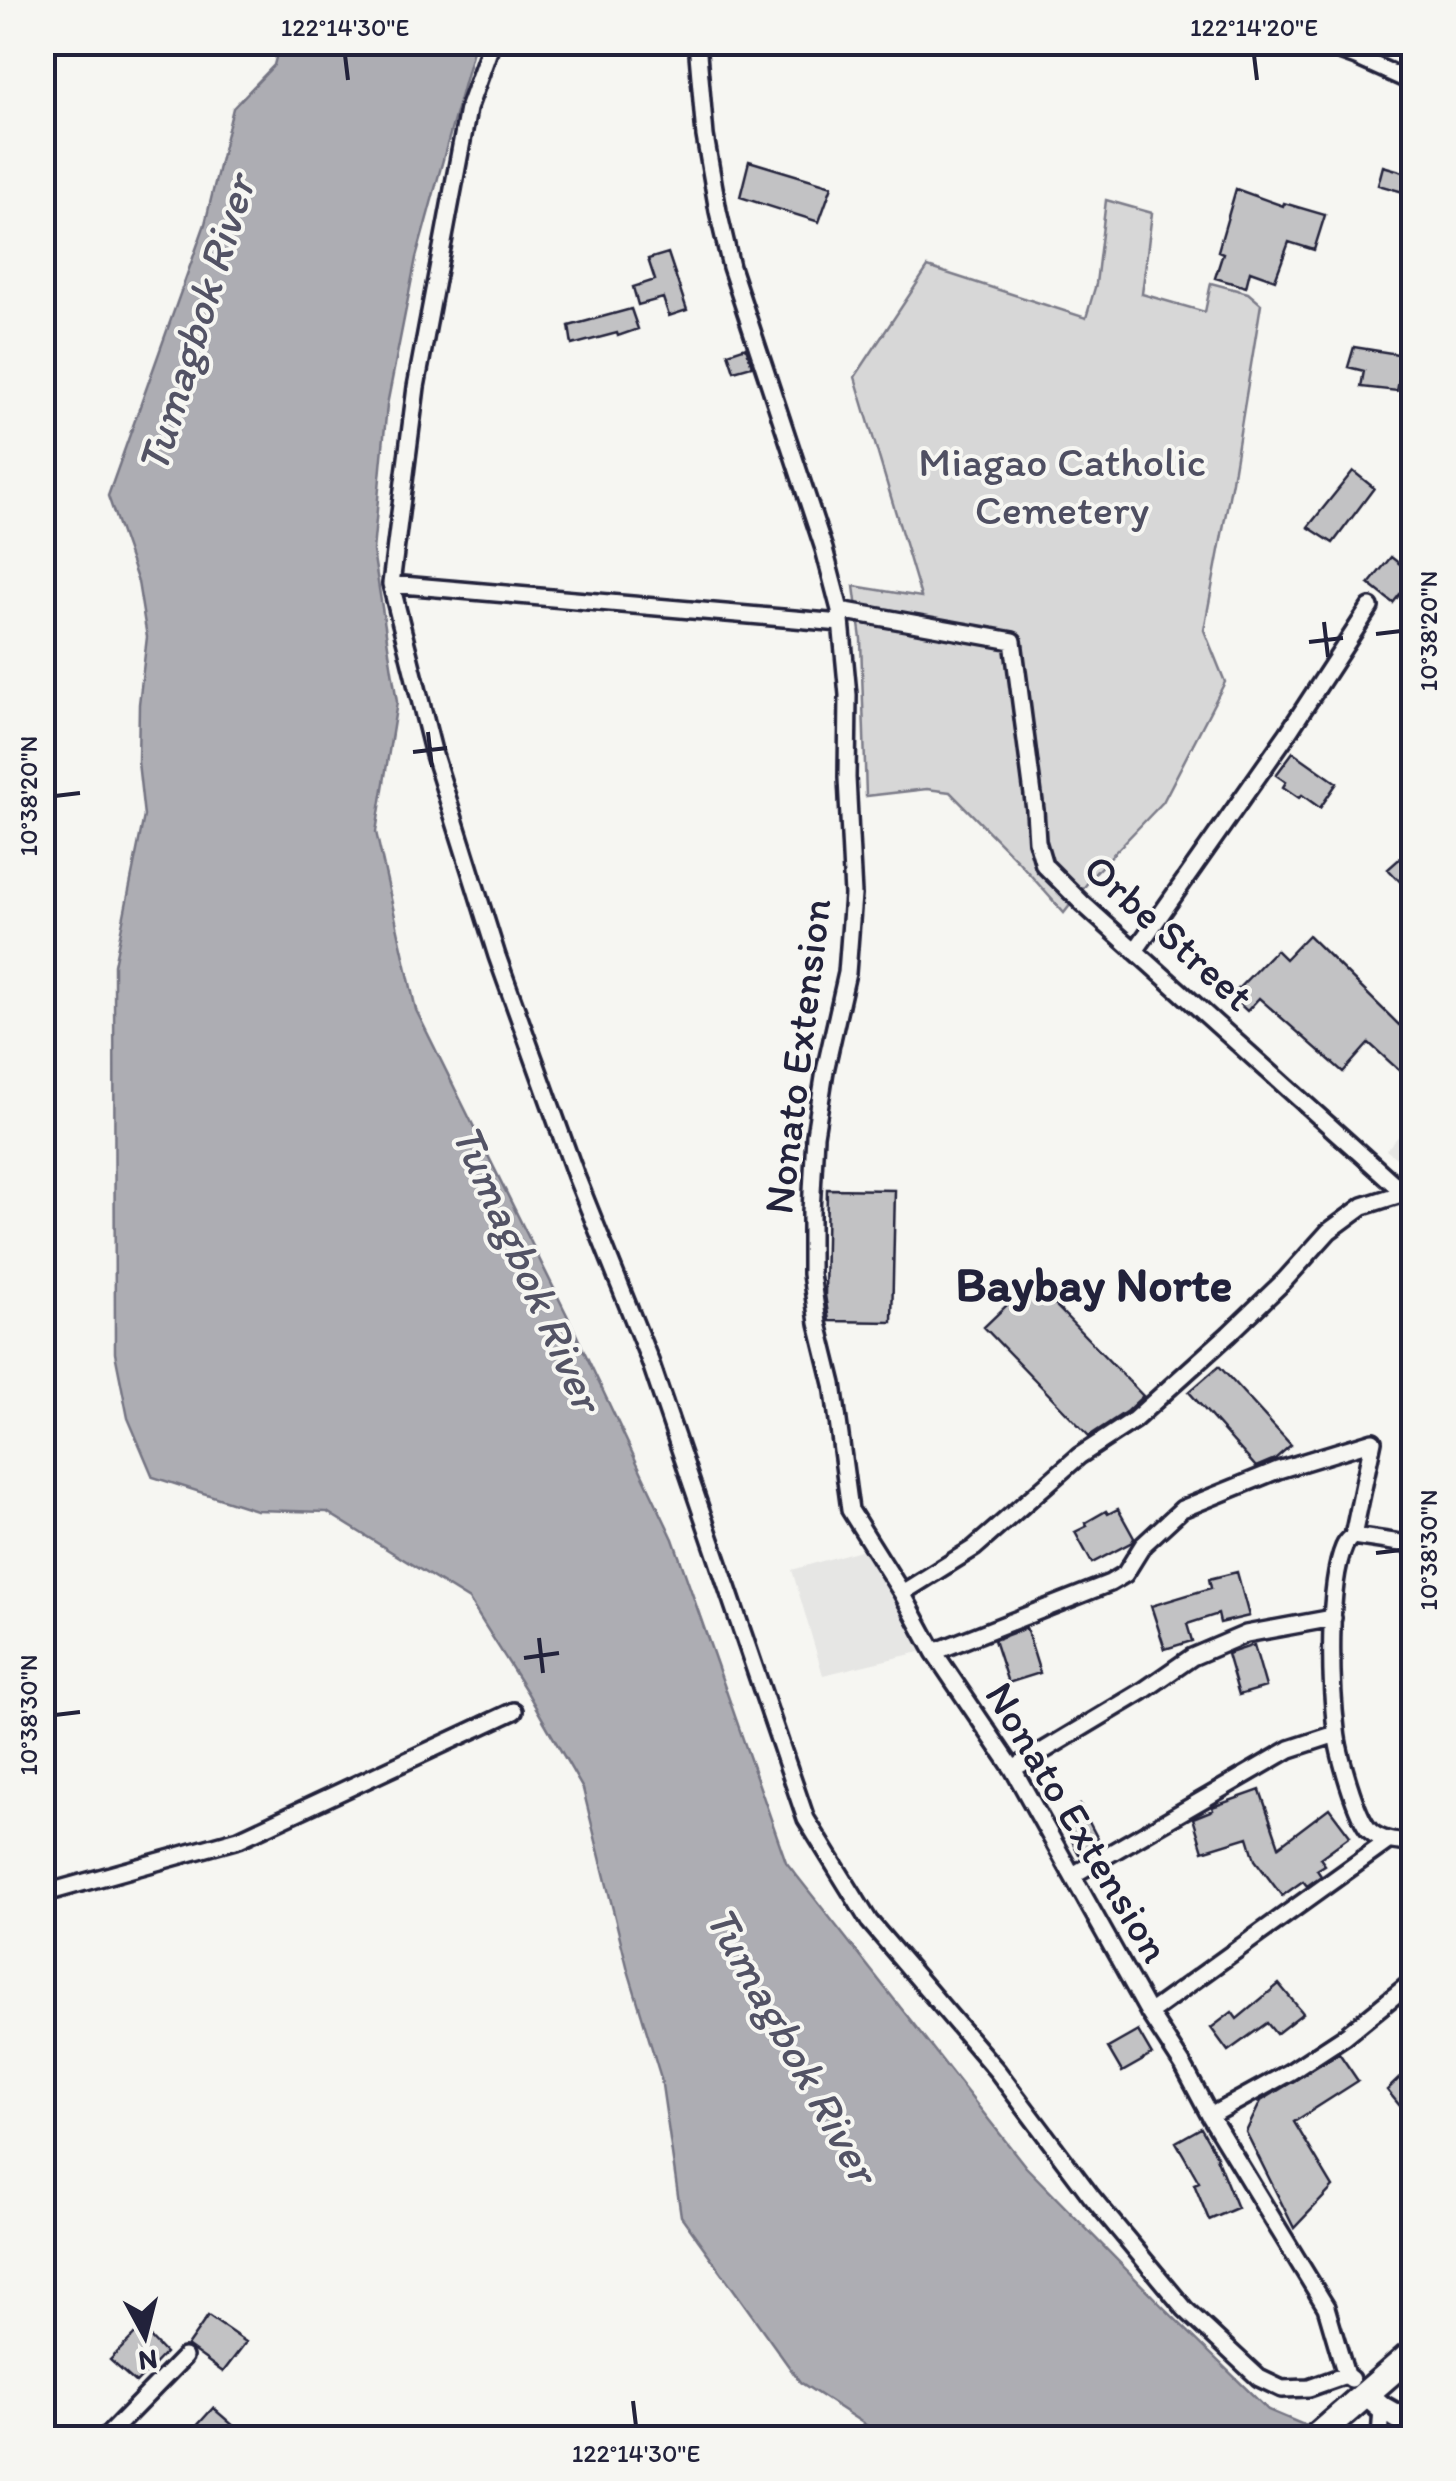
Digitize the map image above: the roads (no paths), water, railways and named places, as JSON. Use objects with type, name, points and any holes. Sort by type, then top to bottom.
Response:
[{"type":"main road","points":[[1316,2438],[1341,2415],[1374,2401],[1414,2352]]},
{"type":"street","points":[[492,42],[468,109],[457,164],[416,387],[391,584],[434,755],[497,956],[576,1176],[650,1361],[806,1819],[869,1921],[998,2072],[1091,2196],[1186,2309],[1259,2378],[1282,2389],[1309,2388],[1346,2375],[1374,2401],[1414,2426]]},
{"type":"street","name":"Nonato Extension","points":[[696,42],[705,136],[727,248],[824,550],[840,616],[848,696],[847,778],[853,895],[846,973],[816,1135],[811,1274],[833,1384],[850,1510],[934,1652],[1013,1769],[1149,2012],[1326,2307],[1346,2375]]},
{"type":"street","points":[[1314,42],[1414,83]]},
{"type":"street","points":[[391,584],[840,616]]},
{"type":"street","points":[[1135,950],[1288,733],[1370,608]]},
{"type":"street","name":"Orbe Street","points":[[840,616],[1013,641],[1037,841],[1044,865],[1409,1195]]},
{"type":"street","points":[[902,1593],[974,1548],[1080,1456],[1134,1420],[1284,1282],[1330,1231],[1363,1206],[1409,1195]]},
{"type":"street","points":[[934,1652],[1110,1583],[1125,1574],[1143,1545],[1182,1510],[1278,1470],[1373,1441],[1354,1536],[1344,1544],[1334,1590],[1336,1734],[1360,1816],[1372,1833],[1388,1841],[1414,1843]]},
{"type":"street","points":[[1354,1536],[1414,1545]]},
{"type":"street","points":[[1013,1769],[1192,1657],[1246,1634],[1333,1618]]},
{"type":"street","points":[[42,1894],[239,1839],[514,1711]]},
{"type":"street","points":[[1073,1874],[1290,1750],[1336,1734]]},
{"type":"street","points":[[1149,2012],[1388,1841]]},
{"type":"street","points":[[1210,2116],[1346,2036],[1414,1980]]},
{"type":"street","points":[[105,2438],[184,2358]]},
{"type":"street","points":[[1374,2401],[1380,2438]]},
{"type":"water","name":"Tumagbok River","points":[[280,43],[475,43],[416,258],[387,405],[373,551],[397,702],[376,832],[416,1010],[673,1539],[786,1862],[1026,2167],[1268,2410],[1335,2438],[886,2438],[800,2382],[681,2216],[661,2078],[628,1970],[583,1789],[469,1600],[327,1512],[256,1510],[153,1477],[128,1418],[115,1353],[114,965],[144,816],[138,762],[139,704],[147,637],[138,582],[108,496],[205,224],[233,108],[274,65]]},
{"type":"district","name":"Baybay Norte","points":[[1094,1284]]},
{"type":"park label","name":"Miagao Catholic Cemetery","points":[[1062,485]]}]
